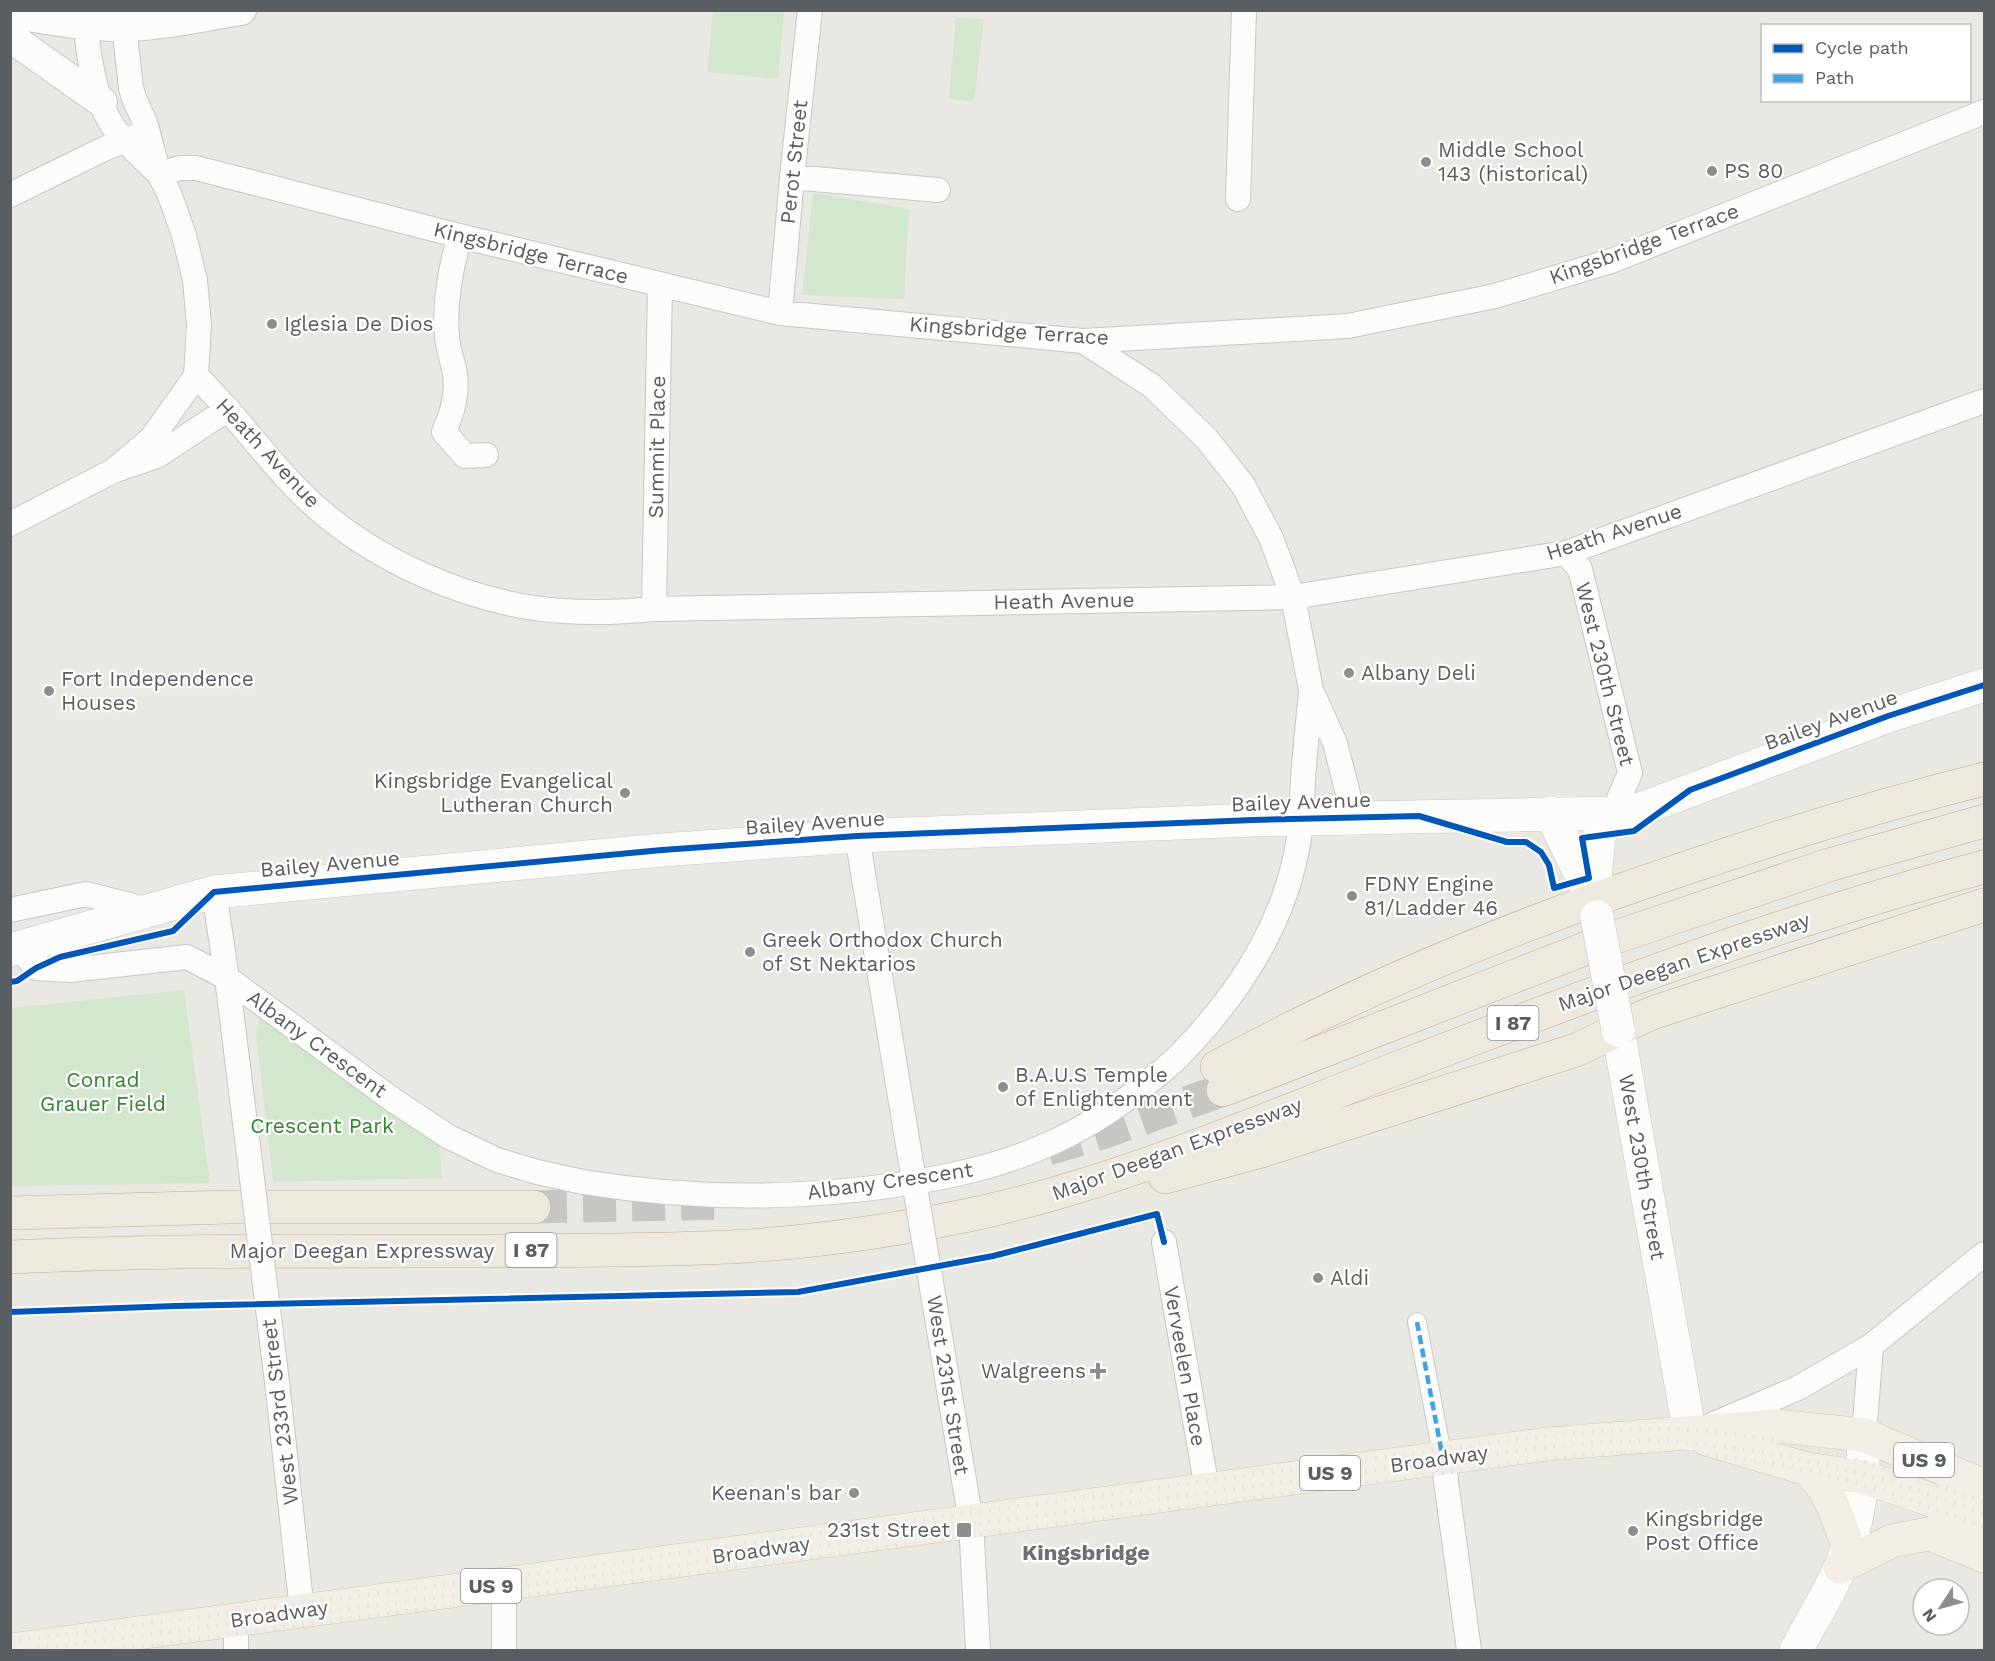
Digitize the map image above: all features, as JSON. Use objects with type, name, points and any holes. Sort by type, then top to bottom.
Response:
[{"type":"highway","points":[[1595,909],[1776,838],[1869,809],[1984,779]]},
{"type":"highway","name":"Major Deegan Expressway","points":[[1595,909],[1446,957],[1356,996],[1220,1078],[1620,935],[1829,865],[1984,821]]},
{"type":"highway","name":"Major Deegan Expressway","points":[[10,1257],[144,1252],[597,1250],[748,1246],[825,1239],[973,1214],[1047,1196],[1119,1174],[1604,988],[1683,960],[1826,912],[1984,867]]},
{"type":"highway","points":[[1047,1196],[1149,1180],[1194,1170],[1411,1103],[1576,1050],[1658,1011],[1984,905]]},
{"type":"highway","name":"Major Deegan Expressway","points":[[10,1213],[196,1208],[534,1207]]},
{"type":"main road","name":"Bailey Avenue","points":[[15,949],[214,892],[662,850],[856,836],[1301,818],[1613,813],[1641,809],[1888,716],[1984,686]]},
{"type":"main road","name":"West 230th Street","points":[[1551,813],[1595,909],[1690,1434]]},
{"type":"main road","name":"West 230th Street","points":[[1595,909],[1599,836],[1613,813]]},
{"type":"main road","name":"Broadway","points":[[10,1650],[236,1635],[302,1611],[1548,1444],[1690,1434],[1776,1425],[1864,1435],[1984,1486]]},
{"type":"main road","name":"Broadway","points":[[1690,1434],[1807,1469],[1863,1477],[1984,1518]]},
{"type":"main road","points":[[1796,1650],[1844,1557],[1857,1515],[1863,1477],[1864,1435]]},
{"type":"main road","points":[[1807,1469],[1816,1477],[1830,1499],[1844,1557]]},
{"type":"main road","points":[[1844,1557],[1892,1541],[1984,1523]]},
{"type":"main road","points":[[1932,1535],[1984,1556]]},
{"type":"street","points":[[10,13],[86,24],[124,26],[241,10]]},
{"type":"street","name":"Perot Street","points":[[780,314],[810,10]]},
{"type":"street","points":[[1238,199],[1244,10]]},
{"type":"street","points":[[86,24],[88,56],[102,102],[112,125],[159,174]]},
{"type":"street","points":[[113,471],[151,439],[196,376],[199,325],[195,280],[179,220],[159,174],[145,122],[131,88],[124,26]]},
{"type":"street","points":[[10,37],[102,102]]},
{"type":"street","name":"Kingsbridge Terrace","points":[[159,174],[180,168],[196,168],[460,236],[780,314],[1083,341],[1348,326],[1495,296],[1611,261],[1984,112]]},
{"type":"street","points":[[10,195],[125,140],[148,132]]},
{"type":"street","points":[[792,177],[938,190]]},
{"type":"street","points":[[460,236],[451,267],[446,303],[447,339],[455,373],[455,395],[451,415],[444,432],[465,456],[486,455]]},
{"type":"street","name":"Summit Place","points":[[654,609],[660,285]]},
{"type":"street","name":"Albany Crescent","points":[[1083,341],[1152,386],[1206,438],[1242,485],[1271,538],[1293,597],[1311,690],[1335,743],[1354,817]]},
{"type":"street","name":"Heath Avenue","points":[[196,376],[228,409],[300,493],[370,547],[414,571],[456,588],[508,603],[561,611],[611,612],[654,609],[1293,597],[1566,553],[1984,401]]},
{"type":"street","points":[[10,524],[113,471],[157,456],[228,409]]},
{"type":"street","name":"West 230th Street","points":[[1566,553],[1580,569],[1630,773],[1613,813]]},
{"type":"street","name":"Albany Crescent","points":[[227,978],[393,1100],[449,1137],[497,1160],[537,1172],[583,1182],[651,1192],[752,1196],[845,1191],[914,1182],[975,1170],[1050,1144],[1128,1099],[1177,1058],[1220,1011],[1259,951],[1286,894],[1297,853],[1311,690]]},
{"type":"street","name":"West 231st Street","points":[[856,836],[971,1522],[978,1650]]},
{"type":"street","name":"West 233rd Street","points":[[214,892],[227,978],[277,1382],[302,1611]]},
{"type":"street","points":[[10,910],[86,894],[149,910]]},
{"type":"street","name":"Bailey Avenue","points":[[15,949],[36,968],[70,970],[188,957],[227,978]]},
{"type":"street","name":"Verveelen Place","points":[[1164,1242],[1207,1489]]},
{"type":"street","points":[[1690,1434],[1784,1395],[1871,1346],[1984,1254]]},
{"type":"street","points":[[1417,1322],[1443,1459],[1469,1650]]},
{"type":"street","points":[[1864,1435],[1871,1346]]},
{"type":"street","points":[[504,1584],[504,1650]]},
{"type":"green space","points":[[713,11],[784,11],[778,79],[707,72]]},
{"type":"green space","points":[[956,17],[984,19],[974,102],[949,98]]},
{"type":"green space","points":[[813,193],[909,209],[904,299],[802,295]]},
{"type":"green space","name":"Conrad Grauer Field","points":[[184,990],[210,1183],[11,1186],[11,1008]]},
{"type":"green space","name":"Crescent Park","points":[[260,1015],[439,1142],[442,1178],[273,1182],[256,1035]]},
{"type":"tunnel","points":[[1048,1149],[1105,1132],[1223,1090]]},
{"type":"tunnel","points":[[534,1207],[723,1203]]},
{"type":"railway","points":[[10,1641],[632,1561],[702,1549],[1502,1441],[1607,1431],[1670,1429],[1751,1436],[1869,1463],[1984,1502]]},
{"type":"railway","points":[[28,1650],[487,1591],[1411,1465],[1581,1444],[1671,1441],[1759,1452],[1857,1473],[1984,1514]]},
{"type":"railway","points":[[114,1650],[1519,1463],[1608,1454],[1700,1455],[1781,1465],[1870,1487],[1984,1527]]},
{"type":"marked path","points":[[1417,1322],[1443,1459]]},
{"type":"cycle path","points":[[10,982],[17,981],[36,968],[60,957],[173,931],[214,892],[662,850],[857,836],[1253,820],[1419,816],[1507,842],[1526,842],[1541,852],[1549,865],[1554,888],[1589,878],[1582,838],[1634,831],[1690,790],[1888,716],[1984,685]]},
{"type":"cycle path","points":[[10,1312],[175,1306],[798,1292],[993,1256],[1157,1214],[1164,1242]]},
{"type":"place","name":"Middle School 143 (historical)","points":[[1426,162]]},
{"type":"place","name":"PS 80","points":[[1712,171]]},
{"type":"place","name":"Iglesia De Dios","points":[[272,324]]},
{"type":"place","name":"Albany Deli","points":[[1349,673]]},
{"type":"place","name":"Fort Independence Houses","points":[[49,691]]},
{"type":"place","name":"Kingsbridge Evangelical Lutheran Church","points":[[625,793]]},
{"type":"place","name":"FDNY Engine 81/Ladder 46","points":[[1352,896]]},
{"type":"place","name":"Greek Orthodox Church of St Nektarios","points":[[750,952]]},
{"type":"place","name":"B.A.U.S Temple of Enlightenment","points":[[1003,1087]]},
{"type":"place","name":"Aldi","points":[[1318,1278]]},
{"type":"place","name":"Walgreens","points":[[1098,1371]]},
{"type":"place","name":"Keenan's bar","points":[[854,1493]]},
{"type":"place","name":"231st Street","points":[[964,1530]]},
{"type":"place","name":"Kingsbridge Post Office","points":[[1633,1531]]},
{"type":"district","name":"Kingsbridge","points":[[1086,1552]]}]
